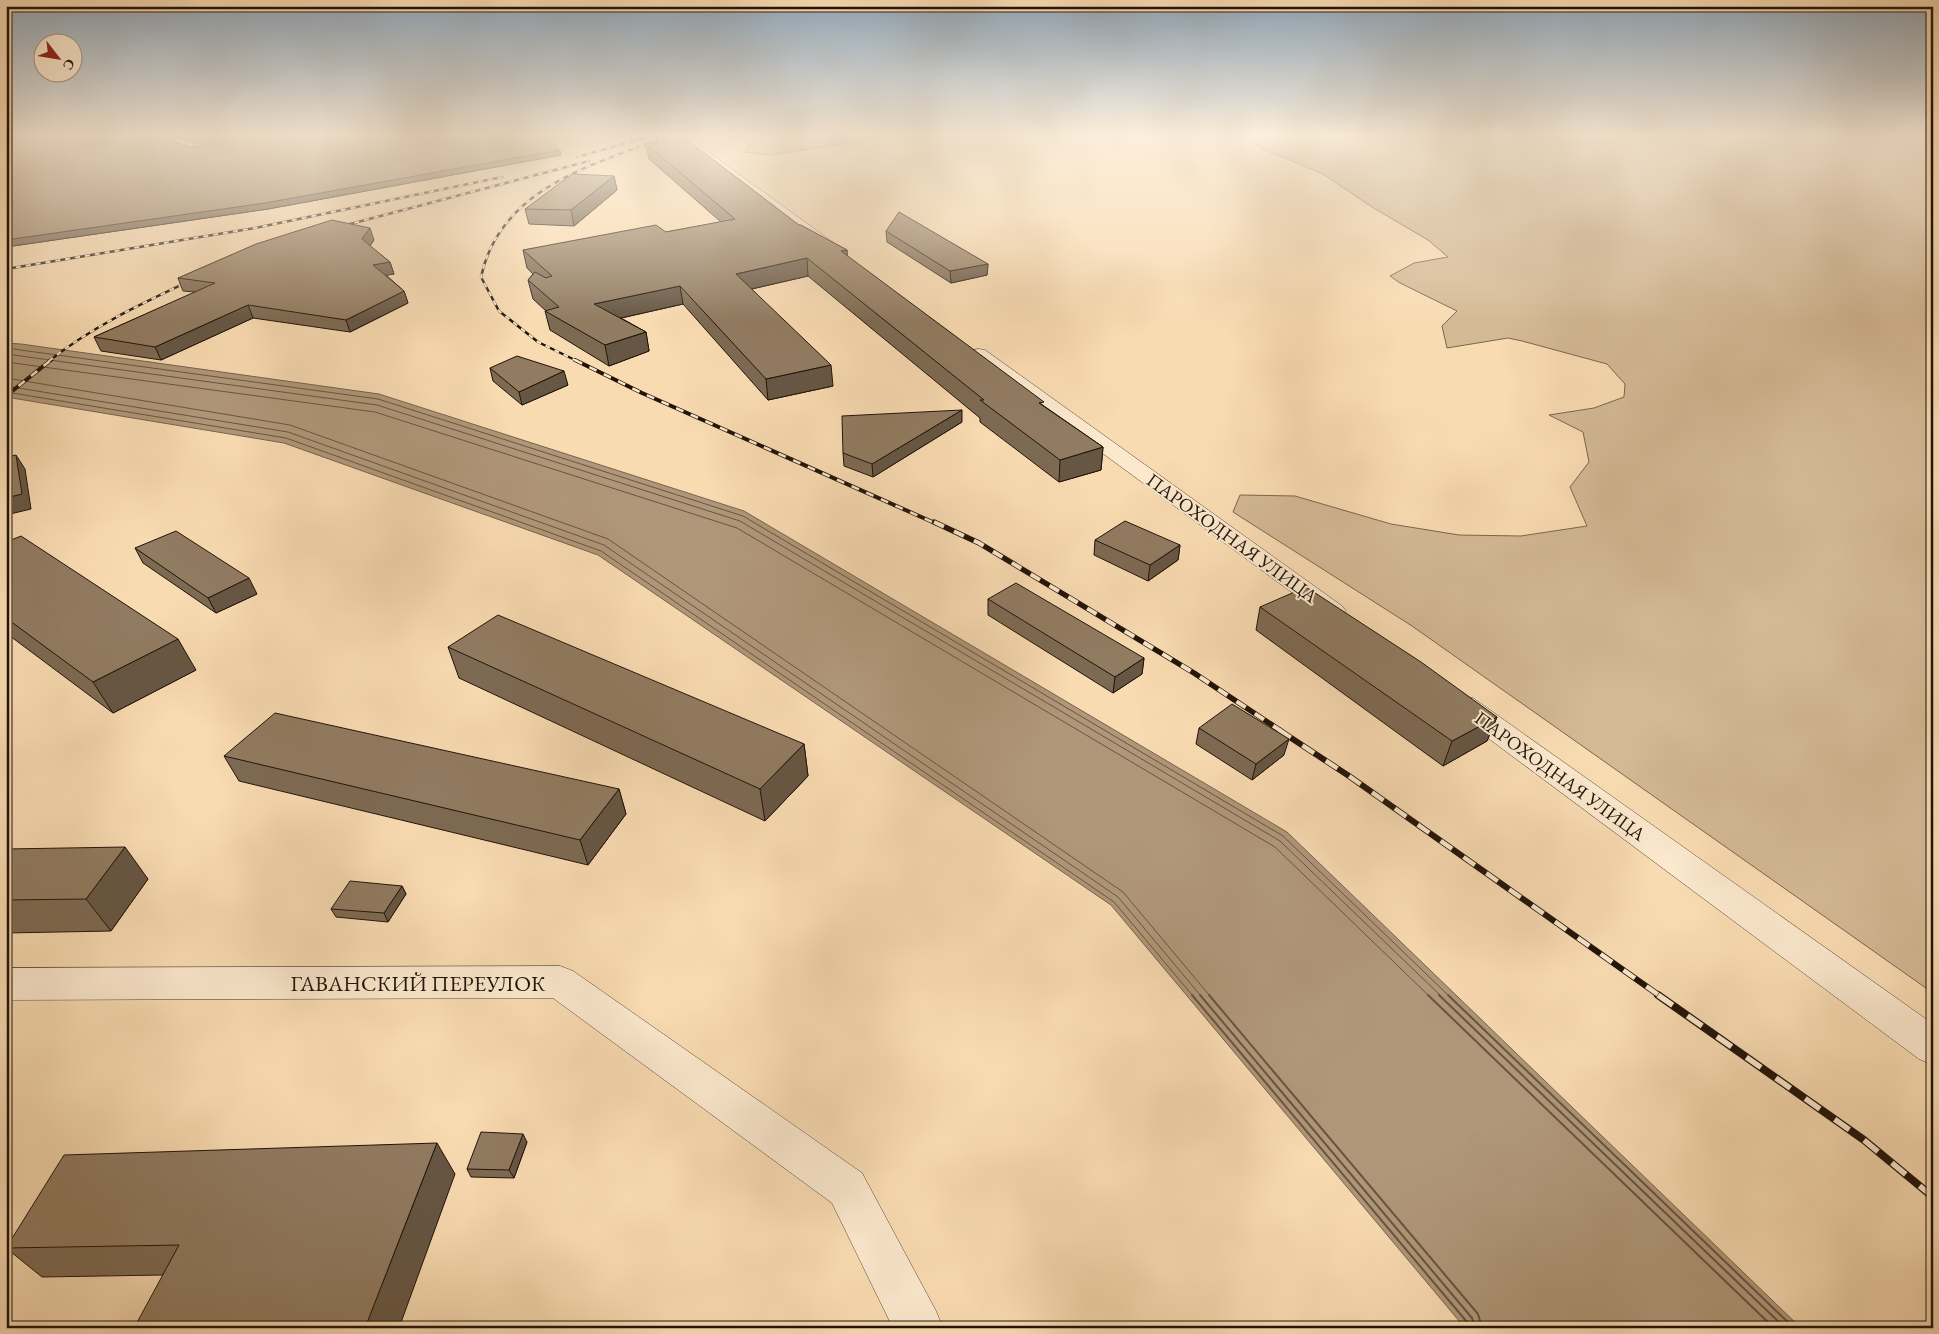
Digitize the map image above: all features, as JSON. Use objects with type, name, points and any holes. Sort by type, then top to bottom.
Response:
[{"type":"street","points":[[764,197],[853,262]]},
{"type":"street","name":"ПАРОХОДНАЯ УЛИЦА","points":[[957,338],[1351,624]]},
{"type":"street","name":"ПАРОХОДНАЯ УЛИЦА","points":[[1448,695],[1933,1047]]},
{"type":"street","name":"ГАВАНСКИЙ ПЕРЕУЛОК","points":[[6,984],[560,982],[846,1188],[919,1328]]},
{"type":"shaded area","points":[[1358,197],[1933,197],[1933,993],[1412,626],[1233,512],[1240,495],[1295,496],[1391,524],[1459,535],[1521,536],[1587,526],[1570,487],[1589,462],[1583,432],[1549,415],[1594,408],[1624,397],[1625,384],[1607,364],[1508,338],[1447,348],[1442,326],[1457,311],[1400,283],[1390,276],[1414,263],[1448,257],[1428,240]]},
{"type":"water","points":[[6,343],[379,394],[744,511],[1287,832],[1801,1328],[1465,1328],[1111,905],[598,555],[284,443],[6,397]]},
{"type":"building","points":[[6,197],[297,197],[265,203],[6,240]]},
{"type":"building","points":[[541,197],[587,197],[571,210],[525,209]]},
{"type":"building","points":[[709,197],[763,197],[799,225],[847,250],[841,251],[1044,402],[1039,403],[1103,447],[1060,460],[980,400],[984,400],[807,258],[736,274],[831,365],[766,379],[680,286],[594,304],[646,332],[605,345],[545,311],[559,307],[528,280],[535,272],[546,278],[552,276],[523,250],[656,225],[666,232],[735,219]]},
{"type":"building","points":[[899,212],[988,264],[950,271],[886,231]]},
{"type":"building","points":[[332,220],[370,228],[362,239],[390,262],[373,265],[404,291],[346,320],[248,305],[155,347],[94,337],[215,283],[178,278],[256,244]]},
{"type":"building","points":[[517,356],[564,371],[519,392],[490,368]]},
{"type":"building","points":[[962,410],[872,464],[843,453],[842,416]]},
{"type":"building","points":[[16,455],[22,494],[6,498],[6,457]]},
{"type":"building","points":[[1125,521],[1180,545],[1150,565],[1095,540]]},
{"type":"building","points":[[176,531],[249,578],[208,598],[135,548]]},
{"type":"building","points":[[21,536],[178,639],[93,682],[6,618],[6,542]]},
{"type":"building","points":[[1016,583],[1144,658],[1115,677],[988,599]]},
{"type":"building","points":[[1306,587],[1421,662],[1497,717],[1452,741],[1260,607]]},
{"type":"building","points":[[498,615],[804,744],[760,789],[448,647]]},
{"type":"building","points":[[1232,704],[1289,739],[1256,764],[1199,728]]},
{"type":"building","points":[[275,713],[619,789],[580,840],[224,756]]},
{"type":"building","points":[[125,847],[86,899],[6,900],[6,849]]},
{"type":"building","points":[[350,881],[402,886],[384,913],[331,909]]},
{"type":"building","points":[[481,1132],[523,1134],[509,1170],[467,1169]]},
{"type":"building","points":[[437,1143],[365,1328],[134,1328],[179,1245],[6,1248],[64,1155]]},
{"type":"railway","points":[[6,269],[255,228],[404,197]]},
{"type":"railway","points":[[335,228],[452,197]]},
{"type":"railway","points":[[534,197],[504,226],[490,249],[481,277],[499,311],[538,342],[577,361]]},
{"type":"railway","points":[[49,361],[101,326],[137,306],[194,279]]},
{"type":"railway","points":[[6,396],[51,360]]},
{"type":"railway","points":[[575,360],[642,393],[937,524]]},
{"type":"railway","points":[[934,522],[979,543],[1194,673],[1281,731]]},
{"type":"railway","points":[[1279,730],[1349,776],[1660,996]]},
{"type":"railway","points":[[1658,995],[1864,1140],[1933,1197]]}]
